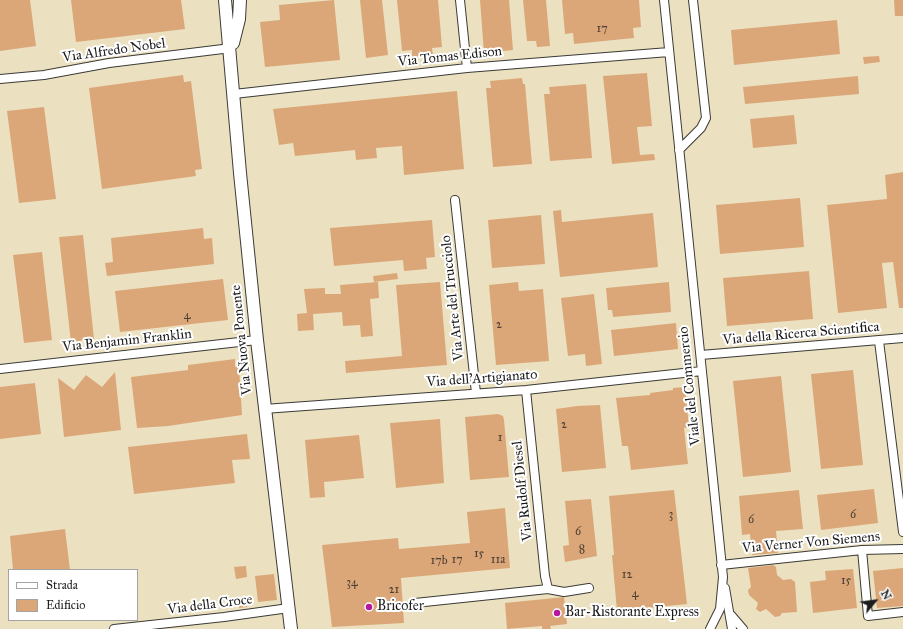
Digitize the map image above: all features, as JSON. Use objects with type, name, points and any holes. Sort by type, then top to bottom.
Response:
[{"type":"street","name":"Via Nuova Ponente","points":[[225,0],[231,48],[264,409],[291,629]]},
{"type":"street","name":"Via Nuova Ponente","points":[[231,48],[239,19],[240,0]]},
{"type":"street","points":[[460,0],[467,68]]},
{"type":"street","name":"Viale del Commercio","points":[[664,0],[723,577],[722,599],[717,619]]},
{"type":"street","points":[[679,150],[701,128],[706,118],[693,0]]},
{"type":"street","name":"Via Alfredo Nobel","points":[[0,79],[44,75],[110,63],[231,48]]},
{"type":"street","name":"Via Tomas Edison","points":[[234,94],[467,68],[669,52]]},
{"type":"street","name":"Via Arte del Trucciolo","points":[[455,200],[476,392]]},
{"type":"street","name":"Via della Ricerca Scientifica","points":[[701,355],[903,338]]},
{"type":"street","name":"Via Benjamin Franklin","points":[[0,369],[257,340]]},
{"type":"street","points":[[879,341],[903,532]]},
{"type":"street","name":"Via dell'Artigianato","points":[[264,409],[476,392],[526,390],[702,371]]},
{"type":"street","name":"Via Rudolf Diesel","points":[[526,390],[545,576],[548,589]]},
{"type":"street","name":"Via Verner Von Siemens","points":[[721,565],[862,550],[903,549]]},
{"type":"street","points":[[862,550],[868,616],[903,612]]},
{"type":"street","points":[[723,577],[731,615],[732,629]]},
{"type":"street","points":[[415,603],[548,589],[564,592],[590,588]]},
{"type":"street","name":"Via della Croce","points":[[114,629],[289,608]]},
{"type":"street","points":[[731,615],[743,629]]},
{"type":"street","points":[[710,629],[717,619]]},
{"type":"street","points":[[716,629],[717,619]]},
{"type":"building","points":[[0,0],[30,0],[36,46],[0,51]]},
{"type":"building","points":[[71,0],[181,0],[185,29],[76,42]]},
{"type":"building","points":[[334,0],[340,60],[265,67],[260,22],[280,20],[279,5]]},
{"type":"building","points":[[360,0],[382,0],[388,55],[366,58]]},
{"type":"building","points":[[397,0],[438,0],[442,47],[432,48],[433,55],[412,57],[412,50],[402,51]]},
{"type":"building","points":[[480,0],[509,0],[513,50],[484,53]]},
{"type":"building","points":[[523,0],[546,0],[550,46],[537,47],[536,41],[527,41]]},
{"type":"building","points":[[562,0],[639,0],[641,27],[633,28],[634,38],[574,44],[573,33],[565,34]]},
{"type":"building","points":[[894,0],[903,0],[903,16],[895,16]]},
{"type":"building","points":[[837,20],[840,54],[734,65],[731,30]]},
{"type":"building","points":[[879,56],[880,62],[864,64],[863,57]]},
{"type":"building","points":[[647,73],[652,126],[637,127],[640,155],[654,154],[655,160],[612,164],[603,76]]},
{"type":"building","points":[[183,75],[184,82],[191,81],[202,169],[195,170],[196,176],[102,189],[89,88]]},
{"type":"building","points":[[858,76],[859,94],[745,104],[743,87]]},
{"type":"building","points":[[522,78],[523,84],[525,84],[532,164],[493,167],[486,88],[491,88],[490,81]]},
{"type":"building","points":[[586,84],[592,158],[550,161],[544,94],[550,94],[549,87]]},
{"type":"building","points":[[457,91],[464,169],[404,175],[402,146],[376,148],[377,158],[356,160],[355,150],[295,156],[293,143],[279,145],[273,109]]},
{"type":"building","points":[[44,107],[56,199],[19,203],[7,111]]},
{"type":"building","points":[[794,115],[797,144],[753,148],[750,119]]},
{"type":"building","points":[[903,172],[903,308],[899,308],[893,262],[882,263],[887,308],[838,313],[827,205],[887,199],[885,175]]},
{"type":"building","points":[[800,198],[804,247],[720,254],[716,205]]},
{"type":"building","points":[[561,210],[562,222],[653,213],[658,267],[560,277],[553,211]]},
{"type":"building","points":[[541,215],[545,264],[492,268],[488,220]]},
{"type":"building","points":[[432,220],[435,257],[426,258],[427,269],[404,271],[403,260],[334,266],[330,228]]},
{"type":"building","points":[[203,228],[204,239],[212,238],[214,264],[107,276],[105,263],[113,262],[111,238]]},
{"type":"building","points":[[83,235],[94,339],[71,342],[59,237]]},
{"type":"building","points":[[42,252],[52,340],[24,343],[13,255]]},
{"type":"building","points":[[809,271],[813,319],[727,326],[723,278]]},
{"type":"building","points":[[397,273],[398,279],[374,282],[373,276]]},
{"type":"building","points":[[223,279],[228,320],[120,332],[115,291]]},
{"type":"building","points":[[378,282],[379,298],[370,299],[373,336],[361,337],[360,325],[343,326],[342,312],[313,314],[314,330],[298,331],[297,314],[307,313],[304,289],[325,288],[325,294],[341,294],[340,285]]},
{"type":"building","points":[[440,282],[447,365],[346,373],[345,361],[402,356],[396,285]]},
{"type":"building","points":[[518,282],[519,291],[543,289],[549,361],[496,365],[489,285]]},
{"type":"building","points":[[669,282],[671,312],[613,317],[612,310],[608,310],[606,288]]},
{"type":"building","points":[[594,294],[602,364],[586,366],[585,354],[568,356],[561,298]]},
{"type":"building","points":[[676,323],[678,349],[614,356],[611,330]]},
{"type":"building","points":[[235,359],[235,367],[239,366],[242,415],[168,426],[137,428],[131,377],[188,370],[188,365]]},
{"type":"building","points":[[853,370],[863,465],[821,469],[811,374]]},
{"type":"building","points":[[115,372],[121,430],[64,437],[58,378],[74,390],[86,375],[102,387]]},
{"type":"building","points":[[781,376],[791,472],[743,477],[733,381]]},
{"type":"building","points":[[35,383],[41,434],[0,439],[0,387]]},
{"type":"building","points":[[685,387],[689,427],[684,428],[688,464],[631,470],[628,446],[622,446],[616,398],[650,395],[650,393]]},
{"type":"building","points":[[600,405],[606,468],[562,472],[556,409]]},
{"type":"building","points":[[498,414],[503,416],[504,420],[509,477],[470,480],[465,417]]},
{"type":"building","points":[[440,419],[444,483],[396,488],[390,423]]},
{"type":"building","points":[[247,434],[250,459],[232,460],[235,483],[134,494],[128,447]]},
{"type":"building","points":[[359,435],[364,478],[324,482],[325,497],[310,498],[305,440]]},
{"type":"building","points":[[874,489],[878,523],[821,530],[817,495]]},
{"type":"building","points":[[674,490],[687,604],[617,611],[609,496]]},
{"type":"building","points":[[799,490],[803,529],[776,531],[778,553],[752,555],[750,534],[742,535],[739,496]]},
{"type":"building","points":[[591,499],[597,556],[565,562],[563,546],[569,545],[565,501]]},
{"type":"building","points":[[505,508],[510,568],[401,578],[404,623],[332,627],[322,545],[398,538],[399,549],[470,543],[467,512]]},
{"type":"building","points":[[65,529],[70,569],[13,569],[10,536]]},
{"type":"building","points":[[773,565],[776,567],[777,575],[783,580],[791,579],[795,582],[797,612],[782,613],[780,616],[775,617],[766,609],[760,612],[756,609],[758,603],[749,595],[748,590],[751,587],[748,568]]},
{"type":"building","points":[[246,566],[247,577],[236,579],[234,567]]},
{"type":"building","points":[[903,568],[903,606],[877,608],[873,571]]},
{"type":"building","points":[[853,569],[857,608],[813,613],[810,582],[826,580],[825,571]]},
{"type":"building","points":[[274,574],[277,600],[258,602],[255,576]]},
{"type":"building","points":[[564,597],[567,624],[550,626],[551,629],[542,629],[542,626],[507,629],[505,603]]},
{"type":"building","points":[[246,600],[247,607],[239,608],[238,601]]},
{"type":"place","name":"Bricofer","points":[[369,607]]},
{"type":"place","name":"Bar-Ristorante Express","points":[[557,613]]}]
